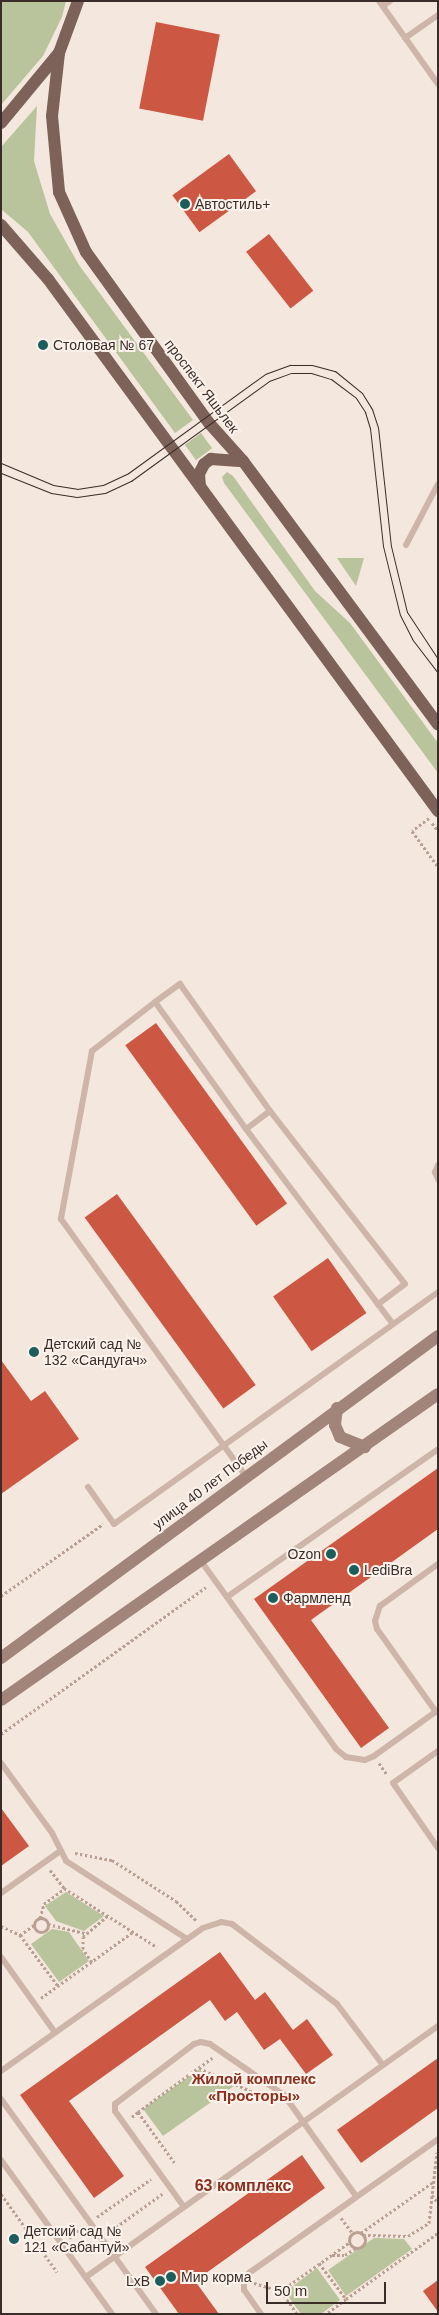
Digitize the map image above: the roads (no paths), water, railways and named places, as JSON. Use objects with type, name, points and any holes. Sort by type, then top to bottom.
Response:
[{"type":"main road","points":[[1,123],[58,53],[78,1]]},
{"type":"main road","name":"проспект Яшьлек","points":[[58,53],[52,116],[59,192],[82,243],[209,423],[243,461],[438,725]]},
{"type":"main road","points":[[1,226],[48,280],[200,486],[434,814]]},
{"type":"main road","points":[[200,486],[199,474],[211,459],[243,461]]},
{"type":"street","name":"улица 40 лет Победы","points":[[1,1658],[337,1408],[438,1336]]},
{"type":"street","points":[[1,1700],[365,1447],[438,1394]]},
{"type":"street","points":[[337,1408],[334,1424],[340,1437],[365,1447]]},
{"type":"lane","points":[[390,1],[381,4],[438,84]]},
{"type":"lane","points":[[405,38],[438,15]]},
{"type":"lane","points":[[406,545],[438,484]]},
{"type":"lane","points":[[246,1476],[222,1446],[61,1220],[92,1051],[180,984],[270,1111],[404,1284],[378,1304]]},
{"type":"lane","points":[[155,1002],[246,1129],[393,1324]]},
{"type":"lane","points":[[246,1129],[270,1111]]},
{"type":"lane","points":[[438,1165],[435,1172],[438,1179]]},
{"type":"lane","points":[[88,1487],[114,1524],[438,1292]]},
{"type":"lane","points":[[227,1597],[438,1449]]},
{"type":"lane","points":[[201,1561],[336,1749],[355,1760],[374,1756],[437,1711],[377,1630],[375,1621],[380,1606],[438,1564]]},
{"type":"lane","points":[[438,1751],[393,1783],[438,1848]]},
{"type":"lane","points":[[1,1763],[52,1833],[59,1852],[69,1864],[187,1939]]},
{"type":"lane","points":[[1,1777],[8,1772]]},
{"type":"lane","points":[[1,1893],[59,1852]]},
{"type":"lane","points":[[1,2071],[54,2031],[166,1953],[215,1923],[232,1924],[342,2009],[383,2065]]},
{"type":"lane","points":[[1,1957],[54,2031]]},
{"type":"lane","points":[[86,2277],[438,2026]]},
{"type":"lane","points":[[184,2207],[115,2111],[116,2101],[187,2049],[205,2042],[281,2093],[304,2122],[356,2196]]},
{"type":"lane","points":[[1,2099],[156,2314]]},
{"type":"lane","points":[[261,2314],[244,2290],[244,2280],[249,2273],[438,2139]]},
{"type":"lane","points":[[1,2160],[112,2314]]},
{"type":"tram line","points":[[1,463],[53,485],[77,489],[103,485],[127,474],[265,374],[290,365],[312,365],[335,371],[362,393],[372,409],[378,427],[391,546],[407,612],[438,659]]},
{"type":"tram line","points":[[1,473],[51,493],[77,497],[105,493],[131,481],[269,381],[291,373],[311,373],[331,379],[356,398],[365,412],[370,428],[383,546],[400,615],[412,639],[438,673]]},
{"type":"place","name":"Автостиль+","points":[[185,204]]},
{"type":"place","name":"Столовая № 67","points":[[43,345]]},
{"type":"place","name":"Детский сад № 132 «Сандугач»","points":[[34,1352]]},
{"type":"place","name":"Ozon","points":[[331,1554]]},
{"type":"place","name":"LediBra","points":[[354,1570]]},
{"type":"place","name":"Фармленд","points":[[273,1598]]},
{"type":"place","name":"Детский сад № 121 «Сабантуй»","points":[[14,2239]]},
{"type":"place","name":"Мир корма","points":[[171,2277]]},
{"type":"place","name":"LxB","points":[[160,2281]]},
{"type":"district","name":"Жилой комплекс «Просторы»","points":[[254,2086]]},
{"type":"district","name":"63 комплекс","points":[[243,2186]]}]
